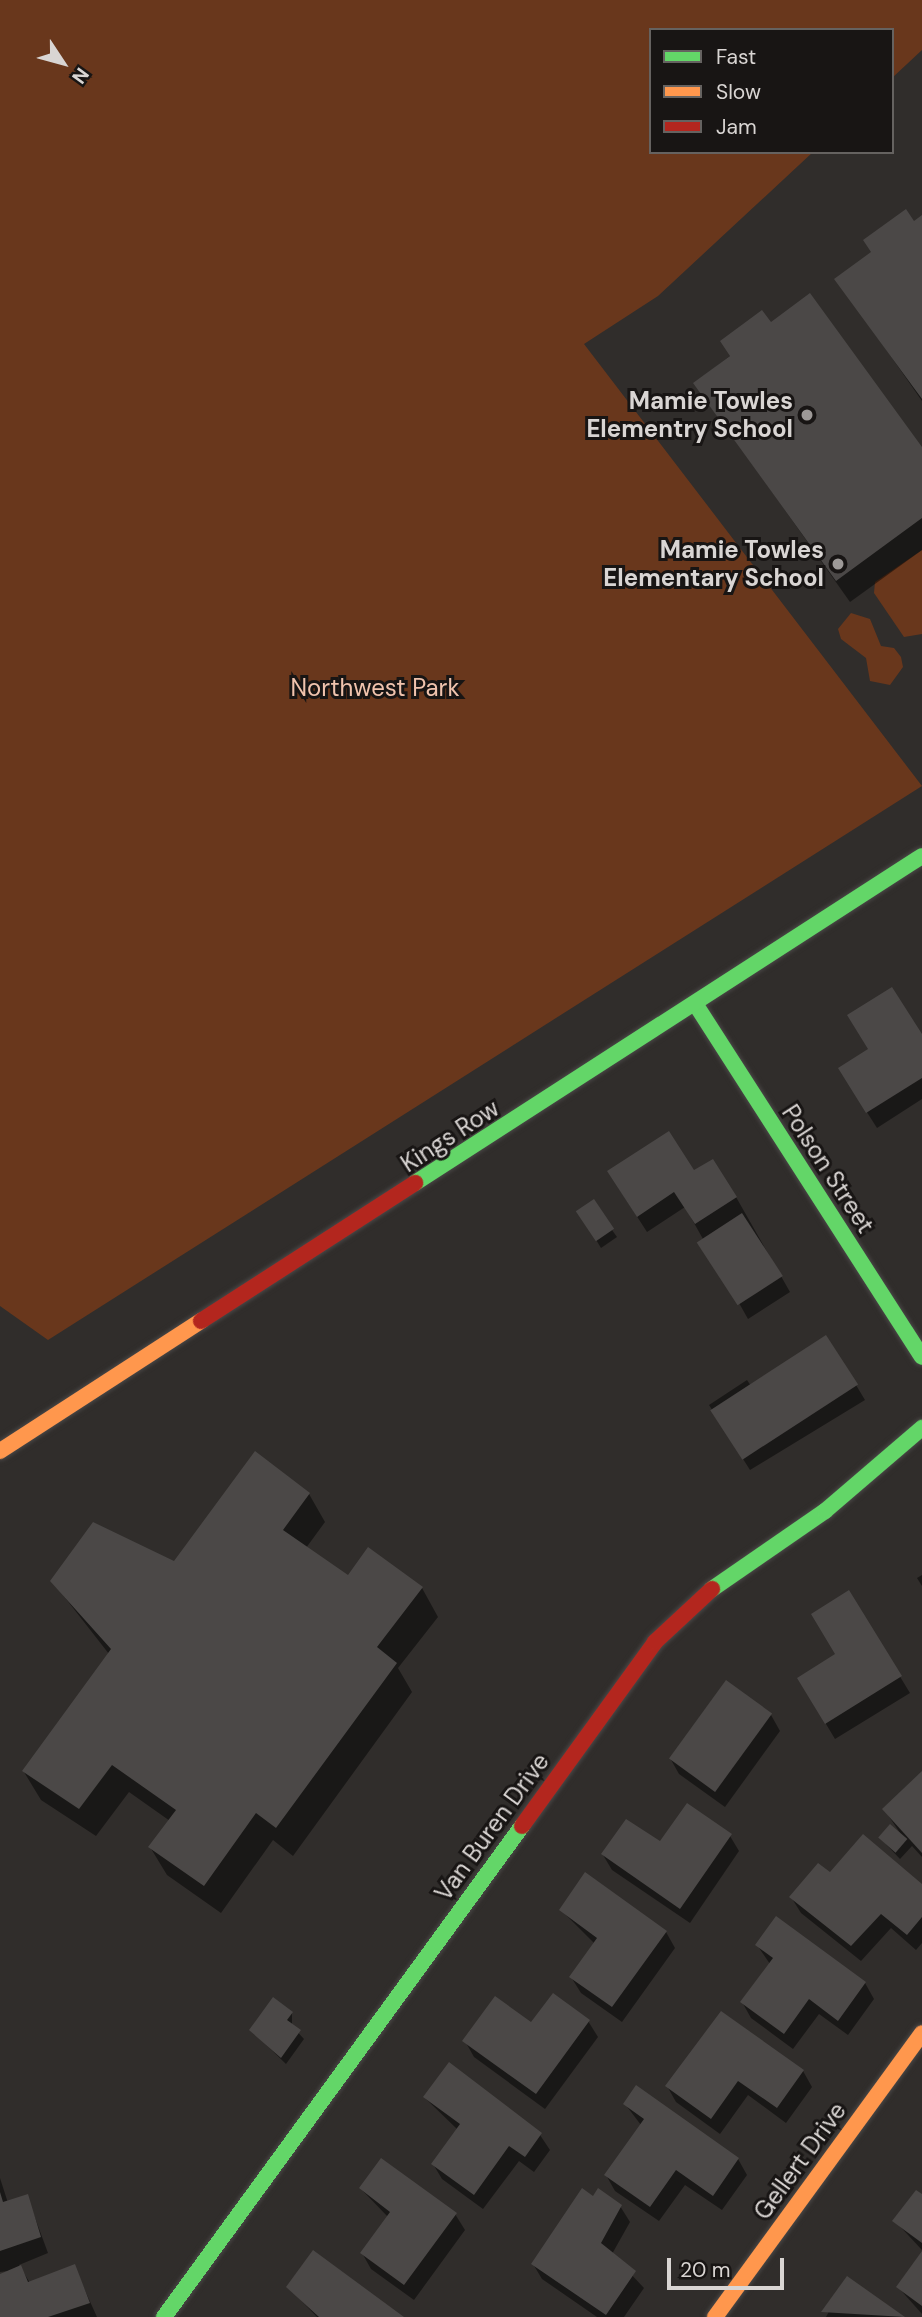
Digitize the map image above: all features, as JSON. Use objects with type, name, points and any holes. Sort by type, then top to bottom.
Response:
[{"type":"street","name":"Kings Row","points":[[0,1451],[696,1005],[922,856]]},
{"type":"street","name":"Polson Street","points":[[696,1005],[922,1357]]},
{"type":"street","name":"Van Buren Drive","points":[[164,2317],[655,1642],[698,1598],[824,1511],[922,1428]]},
{"type":"street","name":"Gellert Drive","points":[[715,2317],[922,2033]]},
{"type":"green space","name":"Northwest Park","points":[[0,0],[922,0],[922,50],[894,76],[894,28],[649,28],[649,154],[811,154],[658,296],[584,344],[922,786],[48,1340],[0,1306]]},
{"type":"green space","points":[[922,550],[922,634],[904,637],[874,593],[875,582]]},
{"type":"green space","points":[[851,613],[870,619],[881,646],[894,648],[901,657],[903,667],[890,685],[870,681],[866,658],[841,639],[838,629]]},
{"type":"building","points":[[906,209],[914,221],[922,215],[922,399],[834,279],[871,252],[863,240]]},
{"type":"building","name":"Mamie Towles Elementry School","points":[[810,293],[922,447],[922,518],[836,581],[693,383],[730,356],[720,341],[762,310],[771,322]]},
{"type":"building","points":[[892,987],[922,1034],[922,1078],[866,1113],[838,1068],[868,1049],[847,1015]]},
{"type":"building","points":[[669,1131],[694,1170],[713,1159],[737,1197],[695,1224],[674,1192],[637,1217],[607,1171]]},
{"type":"building","points":[[594,1199],[614,1229],[596,1241],[576,1211]]},
{"type":"building","points":[[742,1213],[783,1276],[738,1305],[697,1242]]},
{"type":"building","points":[[826,1335],[858,1384],[742,1460],[710,1410]]},
{"type":"building","points":[[255,1451],[310,1493],[283,1530],[348,1575],[368,1547],[423,1587],[377,1647],[397,1663],[276,1828],[256,1813],[204,1886],[148,1847],[176,1810],[112,1765],[79,1809],[22,1771],[111,1649],[50,1581],[93,1522],[174,1561]]},
{"type":"building","points":[[849,1590],[902,1676],[825,1724],[797,1678],[835,1654],[811,1614]]},
{"type":"building","points":[[726,1680],[772,1714],[715,1792],[669,1758]]},
{"type":"building","points":[[922,1771],[922,1853],[882,1809]]},
{"type":"building","points":[[687,1803],[732,1834],[680,1909],[601,1854],[626,1819],[660,1841]]},
{"type":"building","points":[[890,1824],[907,1839],[896,1853],[878,1838]]},
{"type":"building","points":[[863,1834],[922,1884],[922,1917],[907,1935],[881,1914],[851,1946],[789,1897],[818,1863],[830,1872]]},
{"type":"building","points":[[585,1872],[667,1931],[612,2007],[569,1977],[597,1938],[559,1910]]},
{"type":"building","points":[[776,1916],[866,1982],[838,2021],[809,1999],[784,2034],[740,2002],[773,1958],[755,1945]]},
{"type":"building","points":[[553,1993],[590,2020],[536,2094],[462,2041],[495,1996],[531,2022]]},
{"type":"building","points":[[273,1997],[293,2012],[287,2020],[301,2030],[281,2058],[249,2030]]},
{"type":"building","points":[[721,2011],[804,2070],[777,2108],[738,2081],[711,2119],[665,2086]]},
{"type":"building","points":[[449,2062],[542,2133],[525,2157],[509,2146],[474,2195],[431,2164],[460,2124],[423,2097]]},
{"type":"building","points":[[636,2085],[739,2158],[713,2196],[676,2170],[650,2207],[604,2175],[644,2119],[623,2104]]},
{"type":"building","points":[[381,2158],[457,2213],[404,2285],[360,2253],[390,2212],[359,2188]]},
{"type":"building","points":[[582,2188],[593,2196],[598,2188],[622,2205],[601,2243],[636,2271],[606,2315],[531,2264]]},
{"type":"building","points":[[916,2190],[922,2194],[922,2243],[892,2221]]},
{"type":"building","points":[[0,2192],[3,2202],[28,2194],[41,2237],[0,2251]]},
{"type":"building","points":[[313,2250],[404,2317],[319,2317],[286,2287]]},
{"type":"building","points":[[922,2251],[922,2306],[896,2287]]},
{"type":"building","points":[[75,2264],[90,2303],[48,2317],[0,2317],[0,2274],[21,2265],[28,2282]]},
{"type":"building","points":[[847,2276],[905,2317],[821,2312]]},
{"type":"traffic: fast","points":[[415,1183],[922,856]]},
{"type":"traffic: fast","points":[[696,1005],[922,1357]]},
{"type":"traffic: fast","points":[[712,1589],[825,1511],[922,1428]]},
{"type":"traffic: fast","points":[[164,2317],[522,1826]]},
{"type":"traffic: slow","points":[[0,1451],[201,1321]]},
{"type":"traffic: slow","points":[[715,2317],[922,2033]]},
{"type":"traffic: jam","points":[[201,1321],[415,1183]]},
{"type":"traffic: jam","points":[[522,1826],[655,1642],[712,1589]]},
{"type":"place","name":"Mamie Towles Elementry School","points":[[807,415]]},
{"type":"place","name":"Mamie Towles Elementary School","points":[[838,564]]}]
